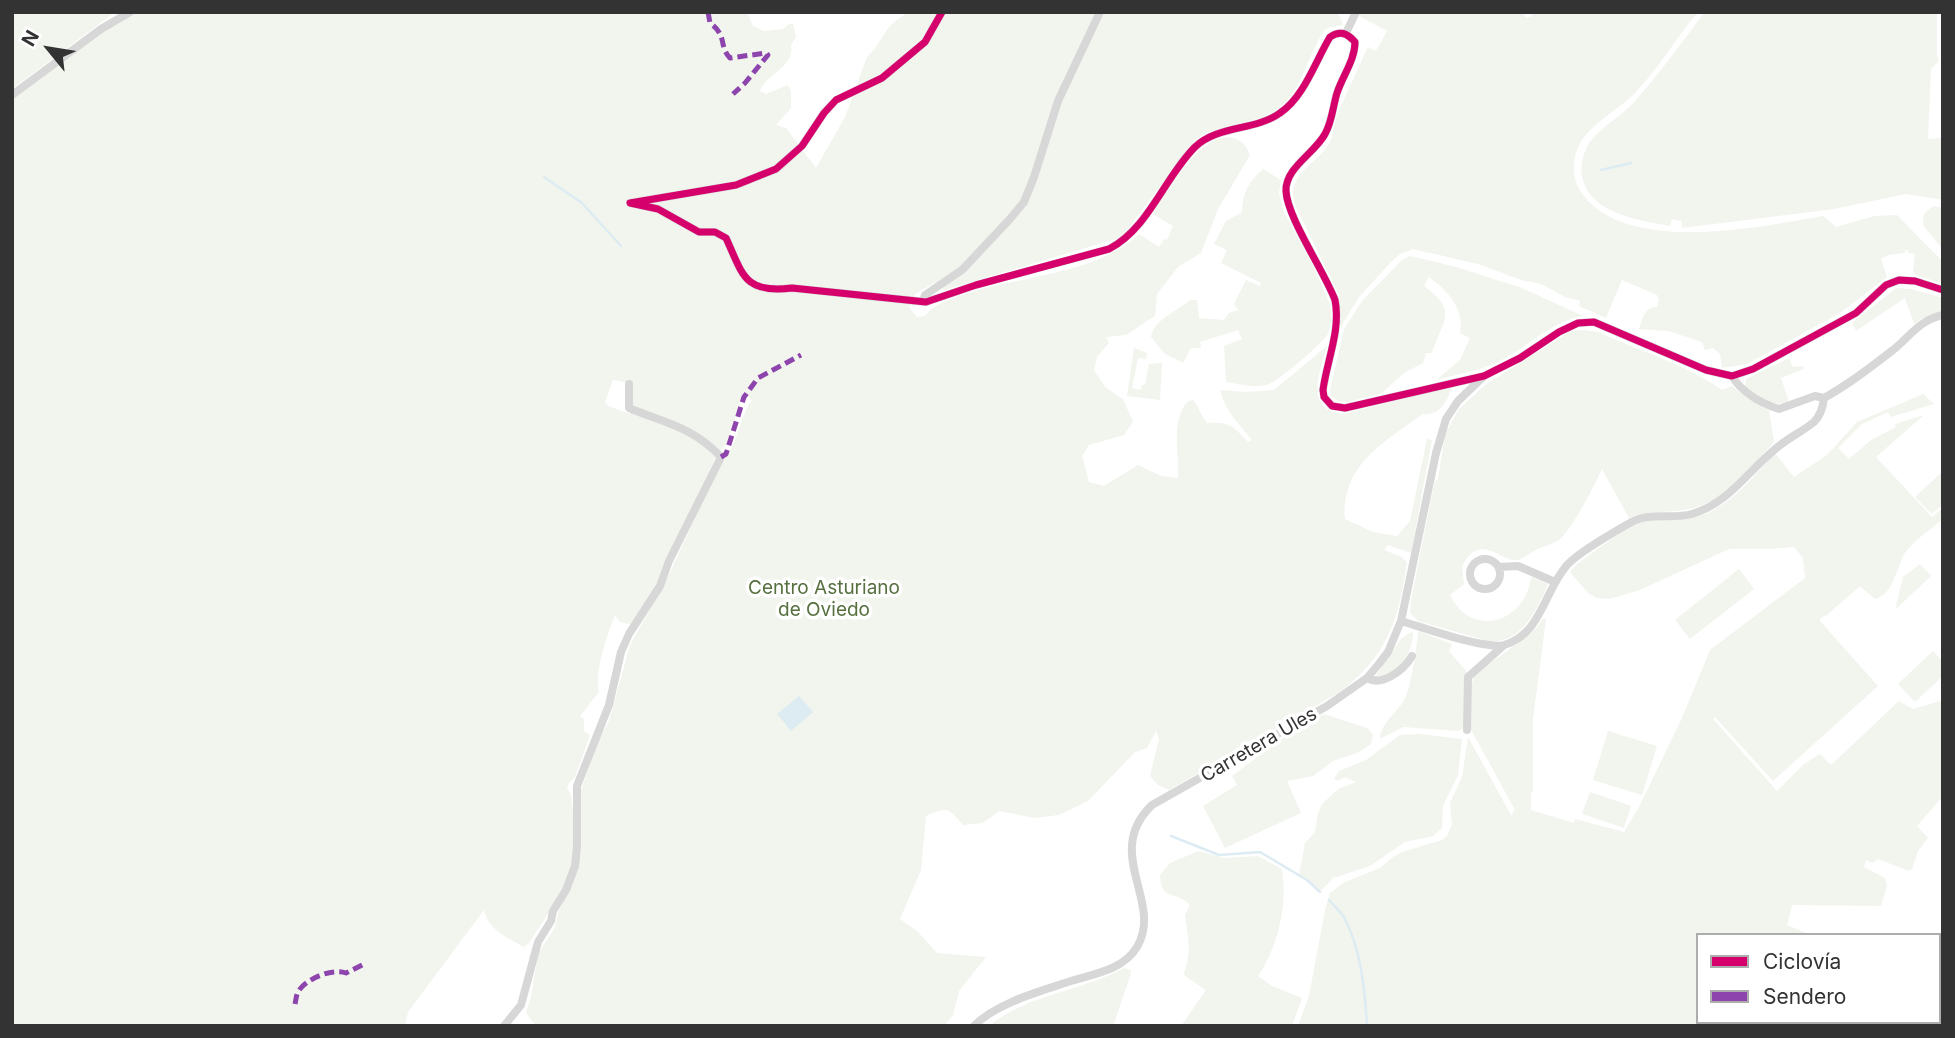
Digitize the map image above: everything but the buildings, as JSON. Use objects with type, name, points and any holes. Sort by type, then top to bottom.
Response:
[{"type":"street","points":[[12,95],[101,29],[130,12]]},
{"type":"street","points":[[942,12],[925,42],[882,78],[836,100],[802,146],[776,169],[736,185],[630,203],[658,209],[699,232],[715,232],[726,238],[743,278],[757,285],[779,290],[792,288],[928,302],[976,285],[1096,254],[1116,246],[1133,232],[1168,180],[1196,146],[1210,136],[1279,114],[1298,94],[1330,37],[1346,33],[1355,42],[1355,49],[1338,90],[1327,131],[1286,183],[1290,208],[1329,284],[1337,313],[1324,383],[1324,397],[1332,406],[1345,408],[1484,376],[1578,323],[1594,323],[1706,370],[1732,376],[1753,369],[1856,313],[1886,285],[1899,280],[1915,281],[1943,290]]},
{"type":"street","points":[[923,301],[924,295],[962,270],[1024,202],[1058,101],[1100,12]]},
{"type":"street","points":[[1346,33],[1356,12]]},
{"type":"street","points":[[1732,376],[1737,384],[1754,398],[1779,409],[1815,396],[1824,398],[1848,385],[1921,324],[1932,317],[1943,315]]},
{"type":"street","name":"Carretera Ules","points":[[974,1026],[983,1016],[1002,1006],[1107,971],[1126,960],[1136,948],[1142,934],[1143,914],[1132,859],[1132,837],[1138,819],[1152,805],[1327,706],[1367,678],[1388,652],[1401,621],[1436,453],[1446,419],[1458,401],[1484,376]]},
{"type":"street","points":[[504,1026],[521,1005],[538,942],[551,921],[553,911],[566,890],[575,866],[577,786],[609,705],[621,652],[629,634],[660,586],[669,561],[721,457],[707,441],[678,426],[629,408],[629,384]]},
{"type":"street","points":[[1467,730],[1468,677],[1503,646],[1522,636],[1537,619],[1555,582],[1570,562],[1632,522],[1651,515],[1689,515],[1713,506],[1733,491],[1777,447],[1815,421],[1824,398]]},
{"type":"street","points":[[1499,567],[1518,566],[1555,582]]},
{"type":"street","points":[[1401,621],[1486,645],[1503,646]]},
{"type":"street","points":[[1367,678],[1375,681],[1387,679],[1408,663],[1412,656]]},
{"type":"green space","points":[[12,12],[115,12],[12,89]]},
{"type":"green space","name":"Centro Asturiano de Oviedo","points":[[131,12],[747,12],[753,26],[764,31],[784,29],[793,23],[796,37],[791,45],[789,59],[768,79],[760,91],[766,94],[788,85],[791,108],[776,125],[786,128],[816,168],[845,117],[867,57],[889,27],[910,12],[1338,12],[1343,25],[1324,31],[1289,99],[1262,117],[1217,129],[1196,139],[1127,230],[1116,239],[944,290],[936,282],[915,294],[909,307],[917,317],[925,316],[937,305],[962,295],[1055,273],[1101,258],[1121,248],[1139,234],[1159,247],[1164,239],[1167,240],[1173,226],[1153,214],[1177,177],[1199,151],[1211,142],[1224,138],[1241,142],[1250,155],[1218,209],[1201,253],[1178,267],[1157,294],[1155,316],[1126,335],[1106,337],[1109,343],[1097,357],[1094,370],[1105,387],[1123,399],[1133,422],[1124,435],[1089,445],[1082,456],[1089,482],[1104,486],[1138,465],[1161,476],[1178,478],[1177,429],[1182,411],[1187,402],[1193,400],[1207,423],[1226,424],[1248,442],[1252,440],[1229,411],[1220,390],[1274,390],[1327,346],[1318,388],[1323,405],[1331,411],[1343,414],[1452,387],[1445,403],[1438,410],[1423,414],[1368,457],[1350,484],[1346,500],[1345,519],[1373,532],[1397,536],[1410,521],[1427,439],[1432,440],[1411,553],[1388,545],[1384,550],[1407,562],[1395,619],[1388,636],[1368,666],[1338,693],[1169,790],[1158,785],[1150,776],[1159,739],[1156,731],[1147,748],[1135,752],[1088,801],[1059,815],[1034,818],[1000,811],[982,823],[963,825],[946,810],[926,816],[921,870],[900,919],[917,931],[937,953],[986,957],[959,991],[953,1015],[944,1026],[536,1026],[526,1013],[538,954],[555,927],[581,852],[580,793],[598,741],[609,721],[630,645],[668,577],[719,465],[734,444],[743,416],[752,400],[744,391],[727,443],[716,456],[661,578],[633,625],[620,622],[615,615],[600,664],[599,692],[580,716],[584,719],[584,731],[590,735],[575,777],[567,789],[571,794],[575,837],[570,870],[559,896],[529,943],[524,947],[499,932],[490,923],[484,910],[408,1012],[405,1026],[12,1026],[12,97],[36,76]],"holes":[[[613,380],[629,383],[630,414],[608,406],[605,402]]]},
{"type":"green space","points":[[1359,12],[1523,12],[1526,18],[1532,16],[1531,12],[1698,12],[1643,84],[1591,129],[1580,143],[1574,166],[1579,189],[1599,210],[1625,223],[1657,230],[1728,230],[1823,216],[1836,227],[1874,216],[1897,215],[1943,262],[1943,284],[1916,275],[1913,272],[1915,254],[1908,253],[1908,250],[1905,250],[1905,253],[1888,255],[1881,259],[1887,277],[1840,313],[1747,364],[1722,368],[1720,354],[1713,348],[1705,350],[1702,342],[1668,331],[1639,329],[1645,314],[1649,309],[1657,307],[1659,300],[1657,295],[1622,280],[1606,318],[1579,306],[1580,301],[1565,297],[1541,284],[1521,280],[1478,264],[1413,249],[1400,254],[1391,262],[1359,297],[1340,328],[1339,295],[1293,196],[1297,179],[1329,144],[1338,112],[1368,47],[1376,51],[1387,31],[1357,15]]},
{"type":"green space","points":[[1705,12],[1937,12],[1939,61],[1931,69],[1928,139],[1943,138],[1943,200],[1906,194],[1834,209],[1682,228],[1682,221],[1672,219],[1670,226],[1630,218],[1594,199],[1581,172],[1588,145],[1635,101]]},
{"type":"green space","points":[[1263,169],[1281,180],[1279,193],[1283,210],[1329,302],[1331,318],[1328,334],[1310,353],[1269,384],[1253,386],[1226,382],[1224,346],[1242,339],[1238,330],[1200,342],[1201,348],[1191,348],[1183,363],[1164,353],[1151,337],[1161,321],[1190,300],[1197,300],[1199,318],[1224,320],[1229,313],[1238,310],[1234,304],[1246,280],[1260,286],[1261,283],[1221,263],[1227,250],[1214,244],[1226,221],[1242,212],[1247,188]]},
{"type":"green space","points":[[1933,206],[1943,208],[1943,250],[1923,225],[1924,214]]},
{"type":"green space","points":[[1410,256],[1522,288],[1583,316],[1551,328],[1493,364],[1436,380],[1460,360],[1470,338],[1460,333],[1460,316],[1453,301],[1429,277],[1424,286],[1445,309],[1444,323],[1432,353],[1426,353],[1423,363],[1404,373],[1382,393],[1348,402],[1338,401],[1331,396],[1330,390],[1344,329],[1362,301],[1402,260]]},
{"type":"green space","points":[[1896,288],[1911,289],[1943,298],[1943,311],[1914,324],[1905,298],[1856,331],[1852,323]]},
{"type":"green space","points":[[1571,331],[1598,332],[1662,358],[1722,390],[1732,386],[1748,399],[1769,410],[1774,442],[1722,494],[1697,507],[1676,511],[1629,518],[1602,469],[1577,516],[1558,541],[1517,560],[1483,549],[1469,556],[1462,567],[1464,584],[1450,595],[1459,609],[1471,617],[1484,621],[1509,615],[1527,593],[1531,577],[1548,584],[1533,615],[1519,632],[1510,637],[1500,641],[1488,641],[1418,621],[1410,613],[1411,601],[1432,494],[1438,479],[1445,434],[1459,409],[1485,385]]},
{"type":"green space","points":[[1134,348],[1147,353],[1146,359],[1138,358],[1132,388],[1140,390],[1142,385],[1145,385],[1149,364],[1162,363],[1160,400],[1127,396]]},
{"type":"green space","points":[[1789,358],[1793,367],[1803,366],[1804,369],[1781,378],[1789,402],[1771,402],[1745,388],[1746,379]]},
{"type":"green space","points":[[1923,394],[1934,404],[1891,417],[1888,412],[1862,424],[1838,448],[1849,459],[1871,440],[1896,427],[1895,424],[1924,415],[1876,457],[1932,517],[1943,508],[1943,519],[1905,553],[1886,592],[1875,599],[1860,586],[1820,618],[1878,686],[1773,781],[1715,717],[1713,719],[1777,791],[1804,764],[1820,754],[1831,765],[1899,701],[1913,709],[1943,700],[1943,796],[1917,826],[1928,838],[1918,851],[1912,869],[1909,871],[1878,859],[1873,863],[1866,860],[1864,867],[1885,878],[1887,885],[1881,906],[1792,905],[1787,925],[1806,933],[1696,933],[1696,1024],[1834,1024],[1833,1026],[1298,1026],[1309,996],[1330,893],[1345,882],[1380,868],[1402,852],[1447,836],[1452,824],[1450,803],[1462,777],[1468,737],[1511,815],[1515,810],[1470,728],[1471,692],[1476,673],[1524,639],[1542,619],[1546,619],[1533,719],[1531,810],[1574,823],[1575,819],[1624,832],[1682,718],[1710,650],[1805,578],[1803,558],[1794,547],[1729,549],[1640,590],[1610,599],[1597,598],[1588,593],[1570,572],[1619,534],[1646,521],[1695,517],[1719,507],[1737,493],[1775,453],[1794,477],[1827,455],[1857,422]]},
{"type":"green space","points":[[1943,471],[1943,504],[1932,514],[1915,497]]},
{"type":"green space","points":[[1920,564],[1931,576],[1895,610],[1903,577]]},
{"type":"green space","points":[[1739,569],[1754,589],[1690,639],[1675,620]]},
{"type":"green space","points":[[1418,631],[1452,644],[1449,651],[1467,672],[1464,680],[1464,727],[1459,731],[1403,727],[1380,739],[1386,723],[1403,702],[1409,688]]},
{"type":"green space","points":[[1411,632],[1410,648],[1402,663],[1390,674],[1375,677],[1401,639]]},
{"type":"green space","points":[[1933,651],[1943,662],[1943,676],[1915,702],[1898,684]]},
{"type":"green space","points":[[1324,714],[1367,728],[1373,734],[1371,744],[1359,752],[1333,761],[1313,776],[1287,781],[1301,813],[1225,848],[1203,806],[1237,785],[1232,776],[1278,741]]},
{"type":"green space","points":[[1608,731],[1657,746],[1642,795],[1593,780]]},
{"type":"green space","points":[[1420,734],[1462,739],[1458,775],[1443,806],[1442,828],[1433,836],[1405,842],[1370,866],[1333,878],[1320,892],[1299,875],[1305,843],[1315,832],[1322,804],[1338,789],[1356,782],[1345,777],[1338,781],[1334,779],[1339,771],[1366,760],[1400,735]]},
{"type":"green space","points":[[1590,792],[1631,806],[1624,828],[1582,814]]},
{"type":"green space","points":[[1198,851],[1224,858],[1258,856],[1282,869],[1284,896],[1280,925],[1271,952],[1258,976],[1272,986],[1302,998],[1292,1026],[1181,1026],[1206,990],[1184,973],[1189,951],[1185,915],[1190,905],[1163,889],[1160,875],[1170,863]]},
{"type":"green space","points":[[1124,968],[1131,970],[1131,974],[1113,1026],[989,1026],[1021,1006],[1090,983]]},
{"type":"shaded area","points":[[799,696],[813,712],[791,731],[777,714]]},
{"type":"waterway","points":[[1601,170],[1631,163]]},
{"type":"waterway","points":[[544,177],[582,203],[621,246]]},
{"type":"waterway","points":[[1171,836],[1219,855],[1260,852],[1307,880],[1320,892]]},
{"type":"waterway","points":[[1329,900],[1344,917],[1354,942],[1363,984],[1367,1026]]},
{"type":"marked path","points":[[708,12],[710,23],[719,32],[730,58],[766,53],[768,55],[733,94]]},
{"type":"marked path","points":[[721,457],[726,454],[744,397],[758,378],[801,355]]},
{"type":"marked path","points":[[295,1004],[298,992],[306,983],[327,973],[346,973],[364,964]]},
{"type":"cycle path","points":[[942,12],[925,42],[882,78],[836,100],[802,146],[776,169],[736,185],[630,203],[658,209],[699,232],[715,232],[726,238],[742,272],[755,285],[926,302],[976,285],[1109,249],[1123,240],[1146,216],[1195,147],[1214,135],[1259,123],[1280,113],[1302,89],[1330,37],[1340,33],[1355,42],[1351,61],[1337,93],[1325,134],[1290,175],[1286,191],[1299,229],[1335,300],[1335,334],[1323,390],[1324,397],[1332,406],[1345,408],[1484,376],[1578,323],[1594,322],[1706,370],[1732,376],[1753,369],[1856,313],[1886,285],[1899,280],[1915,281],[1943,290]]}]
